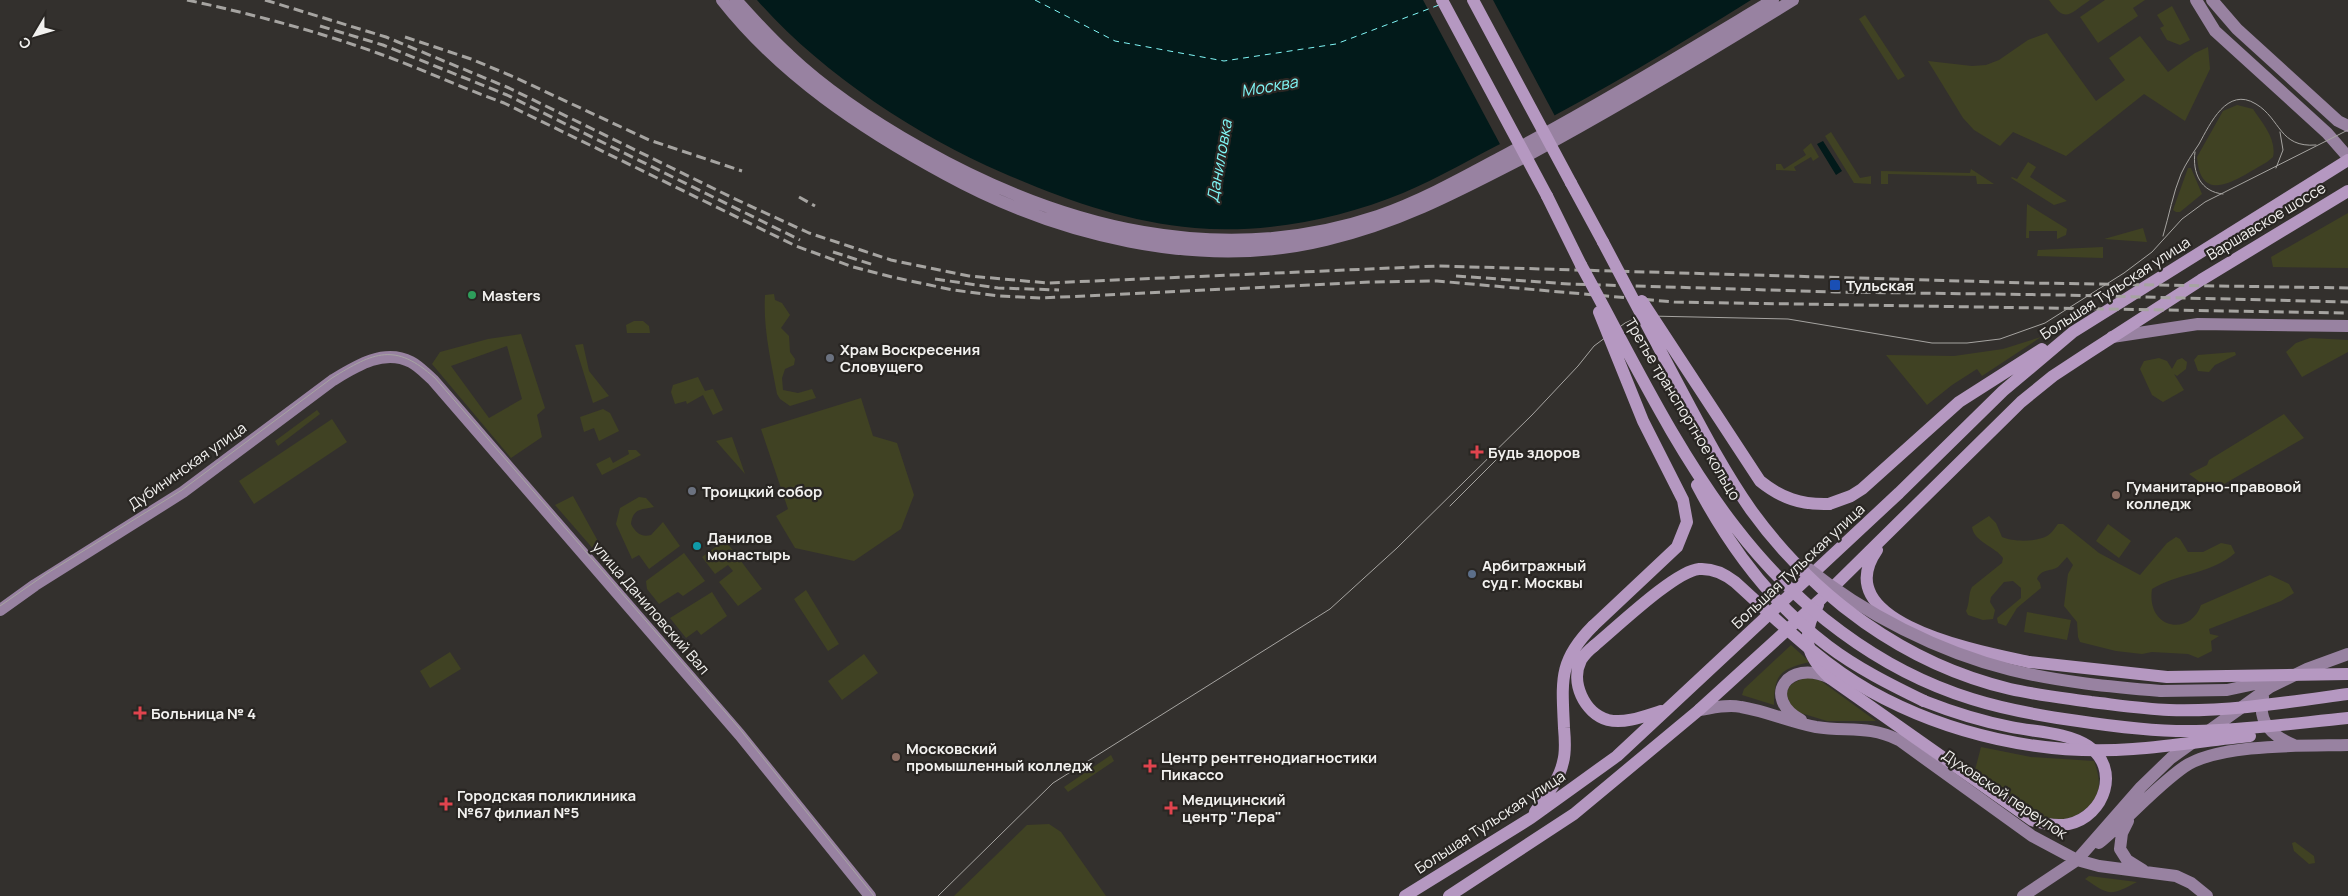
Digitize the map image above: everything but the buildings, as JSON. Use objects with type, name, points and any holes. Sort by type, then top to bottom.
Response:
[{"type":"main road","points":[[722,0],[770,52],[800,78],[887,142],[958,181],[1013,208],[1079,230],[1154,246],[1212,251],[1275,248],[1323,241],[1380,226],[1434,204],[1794,0]]},
{"type":"main road","points":[[736,0],[790,56],[843,98],[896,134],[962,171],[1015,196],[1085,220],[1155,235],[1211,240],[1273,238],[1368,219],[1429,195],[1575,124],[1773,0]]},
{"type":"main road","name":"Третье транспортное кольцо","points":[[1442,0],[1547,196],[1581,265],[1670,426],[1709,490],[1736,528],[1788,587],[1848,637],[1899,668],[1936,685],[1970,698],[2040,715],[2153,730],[2194,731],[2259,728],[2348,718]]},
{"type":"main road","name":"Третье транспортное кольцо","points":[[1473,0],[1730,478],[1753,512],[1782,547],[1836,601],[1886,637],[1944,667],[2009,689],[2045,696],[2169,710],[2228,708],[2348,694]]},
{"type":"main road","points":[[2196,0],[2215,31],[2327,133],[2348,159]]},
{"type":"main road","points":[[2212,0],[2237,29],[2338,121],[2348,126]]},
{"type":"main road","name":"Варшавское шоссе","points":[[2205,249],[2348,159]]},
{"type":"main road","name":"Варшавское шоссе","points":[[2112,337],[2348,190]]},
{"type":"main road","points":[[1602,242],[1760,481],[1782,497],[1807,504],[1829,504],[1851,496],[1862,489],[1959,402],[2021,360],[2073,332]]},
{"type":"main road","name":"Большая Тульская улица","points":[[1405,896],[1531,818],[1617,756],[1899,493],[2003,391],[2073,332],[2205,249]]},
{"type":"main road","points":[[1531,818],[1554,784],[1564,761],[1563,691],[1568,657],[1578,642],[1672,553],[1682,540],[1687,522],[1683,500],[1643,421],[1581,265]]},
{"type":"main road","points":[[1449,896],[1574,814],[1699,710],[1821,599],[2021,402],[2052,376],[2112,337],[2198,324],[2348,326]]},
{"type":"main road","name":"Дубининская улица","points":[[0,610],[35,585],[183,492],[333,380],[366,362],[379,358],[394,357]]},
{"type":"main road","name":"улица Даниловский Вал","points":[[394,357],[412,362],[433,380],[740,735],[870,896]]},
{"type":"main road","points":[[1670,426],[1694,480],[1723,533],[1762,582],[1804,626],[1828,646],[1859,666],[1924,701],[1968,718],[2046,733],[2086,744],[2094,751],[2105,769],[2106,789],[2101,799],[2092,810],[2071,824],[2046,825],[2032,820],[1830,678],[1816,663],[1808,645],[1807,630],[1821,599]]},
{"type":"main road","points":[[1888,534],[1873,556],[1866,574],[1870,596],[1880,609],[1929,634],[1976,650],[2029,662],[2167,678],[2348,674]]},
{"type":"main road","points":[[1782,547],[1843,594],[1890,622],[1978,660],[2045,677],[2161,691],[2227,690],[2252,686],[2348,654]]},
{"type":"main road","points":[[1666,709],[1623,721],[1609,720],[1588,707],[1580,692],[1578,672],[1581,661],[1594,646],[1680,576],[1700,569],[1725,574],[1825,661],[1870,691],[1946,725],[1984,736],[2052,748],[2133,749],[2275,734],[2348,718]]},
{"type":"main road","points":[[2077,860],[2156,771],[2171,758],[2270,687],[2307,669]]},
{"type":"main road","points":[[1814,726],[1799,720],[1786,710],[1783,704],[1782,688],[1791,676],[1802,672],[1818,673],[1830,678]]},
{"type":"main road","points":[[2270,687],[2262,697],[2262,717],[2275,736],[2297,746]]},
{"type":"main road","points":[[1699,710],[1725,706],[1741,706],[1814,726]]},
{"type":"main road","name":"Духовской переулок","points":[[1814,726],[1870,729],[1885,733],[1899,740],[2032,836],[2077,860],[2098,866],[2183,878],[2208,896]]},
{"type":"main road","points":[[2022,896],[2077,860],[2130,817],[2172,776],[2193,762],[2212,755],[2297,746],[2348,745]]},
{"type":"main road","points":[[2130,817],[2122,833],[2120,849],[2127,860],[2148,872]]},
{"type":"green space","points":[[2049,0],[2090,0],[2072,12],[2064,14]]},
{"type":"green space","points":[[2105,0],[2145,0],[2133,8],[2138,16],[2098,43],[2080,17]]},
{"type":"green space","points":[[2172,6],[2190,40],[2180,45],[2167,40],[2160,28],[2164,26],[2157,15]]},
{"type":"green space","points":[[1865,15],[1905,76],[1898,80],[1859,19]]},
{"type":"green space","points":[[2047,33],[2096,101],[2125,80],[2109,58],[2140,36],[2168,72],[2195,53],[2208,47],[2210,69],[2185,121],[2144,94],[2066,156],[2013,132],[2000,146],[1974,130],[1963,118],[1928,61],[1972,66],[1986,65],[1999,60],[2028,40]]},
{"type":"green space","points":[[2237,105],[2253,109],[2271,138],[2274,150],[2273,157],[2234,180],[2214,185],[2206,182],[2200,173],[2197,157],[2223,111]]},
{"type":"green space","points":[[1831,132],[1860,178],[1871,176],[1871,184],[1854,183],[1825,136]]},
{"type":"green space","points":[[1811,143],[1819,157],[1813,161],[1811,157],[1794,167],[1796,171],[1776,170],[1776,164],[1781,164],[1784,169],[1806,155],[1803,150]]},
{"type":"green space","points":[[2028,162],[2036,167],[2030,177],[2067,201],[2054,205],[2011,178],[2017,179]]},
{"type":"green space","points":[[2188,168],[2191,168],[2202,194],[2180,212],[2176,212],[2173,210]]},
{"type":"green space","points":[[1971,169],[1994,184],[1977,184],[1976,176],[1888,174],[1888,184],[1881,184],[1881,171],[1970,173]]},
{"type":"green space","points":[[2027,204],[2067,229],[2066,235],[2057,239],[2057,231],[2029,231],[2029,238],[2026,238]]},
{"type":"green space","points":[[2348,213],[2348,268],[2273,267],[2271,257]]},
{"type":"green space","points":[[2143,228],[2147,242],[2104,239]]},
{"type":"green space","points":[[2103,247],[2103,258],[2037,256],[2038,250]]},
{"type":"green space","points":[[774,294],[775,300],[782,303],[790,315],[781,328],[789,336],[790,352],[795,359],[794,365],[785,369],[782,378],[783,390],[798,393],[812,389],[816,398],[790,406],[780,399],[777,394],[768,345],[765,295]]},
{"type":"green space","points":[[634,321],[643,321],[649,326],[650,333],[627,333],[626,325]]},
{"type":"green space","points":[[521,334],[545,408],[537,415],[542,437],[511,458],[432,364],[440,352],[488,339]],"holes":[[[507,346],[522,399],[489,418],[451,366]]]},
{"type":"green space","points":[[2041,337],[1982,376],[1977,369],[1952,385],[1927,405],[1886,355],[1954,356],[2003,349]]},
{"type":"green space","points":[[2310,338],[2348,340],[2348,352],[2302,377],[2286,352],[2296,343]]},
{"type":"green space","points":[[583,344],[589,371],[609,396],[593,403],[575,345]]},
{"type":"green space","points":[[2235,352],[2236,355],[2215,365],[2209,372],[2198,371],[2194,360],[2198,355]]},
{"type":"green space","points":[[2159,358],[2167,361],[2172,369],[2177,360],[2182,358],[2187,362],[2186,369],[2177,376],[2174,374],[2184,390],[2163,402],[2152,395],[2140,369],[2144,361]]},
{"type":"green space","points":[[698,377],[705,391],[713,389],[723,410],[713,415],[703,395],[687,404],[686,401],[675,404],[671,392],[673,385]]},
{"type":"green space","points":[[861,398],[873,436],[897,443],[914,495],[901,529],[854,561],[795,548],[776,516],[788,509],[761,429]]},
{"type":"green space","points":[[603,409],[610,413],[619,431],[599,441],[594,428],[584,432],[580,417]]},
{"type":"green space","points":[[317,410],[320,414],[278,446],[275,441]]},
{"type":"green space","points":[[2284,414],[2304,438],[2212,491],[2189,474],[2207,465],[2209,460]]},
{"type":"green space","points":[[332,419],[347,442],[254,504],[239,481]]},
{"type":"green space","points":[[732,437],[745,474],[716,441]]},
{"type":"green space","points":[[628,450],[636,450],[641,455],[602,475],[596,464],[610,457],[613,463],[629,454]]},
{"type":"green space","points":[[573,496],[615,572],[615,574],[555,505]]},
{"type":"green space","points":[[639,497],[646,498],[654,507],[636,512],[631,524],[634,530],[641,535],[651,535],[663,522],[680,546],[649,569],[639,555],[632,559],[616,524],[620,508]]},
{"type":"green space","points":[[1989,516],[1996,523],[2002,537],[2007,539],[2031,540],[2042,538],[2050,534],[2058,524],[2063,524],[2099,553],[2140,575],[2167,543],[2176,537],[2180,539],[2188,552],[2203,552],[2221,543],[2231,545],[2235,553],[2226,560],[2152,589],[2152,602],[2156,613],[2162,620],[2170,624],[2179,625],[2188,622],[2201,605],[2270,575],[2289,584],[2294,593],[2281,601],[2209,629],[2210,634],[2219,636],[2211,641],[2212,651],[2198,658],[2188,654],[2152,652],[2142,654],[2116,651],[2080,642],[2077,622],[2064,606],[2068,574],[2073,565],[2067,557],[2058,567],[2041,573],[2037,579],[2041,588],[2017,608],[2006,626],[1998,623],[1997,618],[2021,598],[2021,588],[2013,581],[2004,582],[1991,597],[1990,602],[1995,610],[1993,619],[1983,620],[1968,615],[1966,611],[1972,587],[2002,563],[2003,558],[2000,554],[1977,537],[1972,527]]},
{"type":"green space","points":[[2108,524],[2131,541],[2119,558],[2096,541]]},
{"type":"green space","points":[[725,540],[762,589],[738,606],[719,582],[733,571],[728,565],[715,574],[702,557]]},
{"type":"green space","points":[[684,553],[705,581],[683,596],[678,592],[659,604],[647,589],[646,581]]},
{"type":"green space","points":[[806,590],[839,644],[828,651],[794,599]]},
{"type":"green space","points":[[712,592],[727,616],[701,635],[697,630],[686,638],[670,618]]},
{"type":"green space","points":[[2027,612],[2071,620],[2067,640],[2024,632]]},
{"type":"green space","points":[[1791,645],[1810,662],[1792,667],[1781,674],[1774,694],[1774,705],[1742,695],[1744,689]]},
{"type":"green space","points":[[450,652],[461,669],[430,688],[420,671]]},
{"type":"green space","points":[[864,654],[878,673],[842,700],[828,681]]},
{"type":"green space","points":[[1808,677],[1821,681],[1876,721],[1827,721],[1794,711],[1788,697],[1788,688],[1795,682]]},
{"type":"green space","points":[[1981,747],[2031,757],[2094,761],[2099,779],[2096,796],[2088,807],[2074,816],[2059,819],[2044,817],[2014,801],[1975,770]]},
{"type":"green space","points":[[1111,755],[1114,761],[1068,792],[1064,787]]},
{"type":"green space","points":[[1049,824],[1061,832],[1106,896],[954,896],[1027,825]]},
{"type":"green space","points":[[2295,842],[2314,856],[2315,863],[2309,864],[2294,851],[2292,843]]},
{"type":"green space","points":[[2089,876],[2137,882],[2121,890],[2110,892],[2100,889],[2085,879]]},
{"type":"water","points":[[757,0],[1751,0],[1601,90],[1443,174],[1403,193],[1328,217],[1275,226],[1221,229],[1170,225],[1121,215],[1073,201],[970,158],[903,121],[839,76],[782,27]]},
{"type":"water","points":[[1823,141],[1842,171],[1836,175],[1817,144]]},
{"type":"pier","points":[[1423,0],[1493,0],[1556,118],[1501,146]]},
{"type":"ferry route","points":[[1035,0],[1115,41],[1224,61],[1336,44],[1439,5]]},
{"type":"tram line","points":[[2163,236],[2178,181],[2183,170],[2214,118],[2228,103],[2236,100],[2246,100],[2256,104],[2271,117],[2287,137],[2304,145],[2316,145]]},
{"type":"tram line","points":[[938,896],[1053,783],[1330,609],[1397,548],[1532,415],[1594,346],[1625,323],[1636,318],[1649,316],[1788,319],[1932,343],[1967,343],[2000,339],[2045,323],[2124,273],[2152,252],[2182,219],[2205,202],[2348,130]]},
{"type":"tram line","points":[[2276,168],[2283,150],[2280,132]]},
{"type":"tram line","points":[[2195,152],[2195,167],[2200,180],[2209,190],[2223,194]]},
{"type":"tram line","points":[[0,606],[46,574],[182,490],[332,378],[372,357],[396,355],[408,359],[435,378],[739,728],[874,896]]},
{"type":"tram line","points":[[1450,506],[1505,451]]},
{"type":"railway","points":[[187,0],[308,30],[396,60],[504,103],[796,246],[853,267],[953,290],[999,296],[1042,298],[1372,282],[1437,281],[1674,302],[2348,313]]},
{"type":"railway","points":[[265,0],[386,37],[509,88],[733,198],[809,233],[891,260],[969,276],[1048,283],[1438,266],[2031,283],[2348,288]]},
{"type":"railway","points":[[320,26],[383,45],[507,95],[800,240]]},
{"type":"railway","points":[[405,37],[471,59],[514,77],[649,140],[742,171]]},
{"type":"railway","points":[[799,197],[815,206]]},
{"type":"railway","points":[[833,252],[874,265]]},
{"type":"railway","points":[[1456,276],[1569,284],[1835,292],[2348,302]]},
{"type":"railway","points":[[935,279],[998,288],[1059,290]]},
{"type":"place","name":"Тульская","points":[[1835,285]]},
{"type":"place","name":"Masters","points":[[472,295]]},
{"type":"place","name":"Храм Воскресения Словущего","points":[[830,358]]},
{"type":"place","name":"Будь здоров","points":[[1477,452]]},
{"type":"place","name":"Троицкий собор","points":[[692,491]]},
{"type":"place","name":"Гуманитарно-правовой колледж","points":[[2116,495]]},
{"type":"place","name":"Данилов монастырь","points":[[697,546]]},
{"type":"place","name":"Арбитражный суд г. Москвы","points":[[1472,574]]},
{"type":"place","name":"Больница № 4","points":[[140,713]]},
{"type":"place","name":"Московский промышленный колледж","points":[[896,757]]},
{"type":"place","name":"Центр рентгенодиагностики Пикассо","points":[[1150,766]]},
{"type":"place","name":"Городская поликлиника №67 филиал №5","points":[[446,804]]},
{"type":"place","name":"Медицинский центр \"Лера\"","points":[[1171,808]]},
{"type":"water label","name":"Москва","points":[[1269,86]]},
{"type":"water label","name":"Даниловка","points":[[1219,161]]}]
